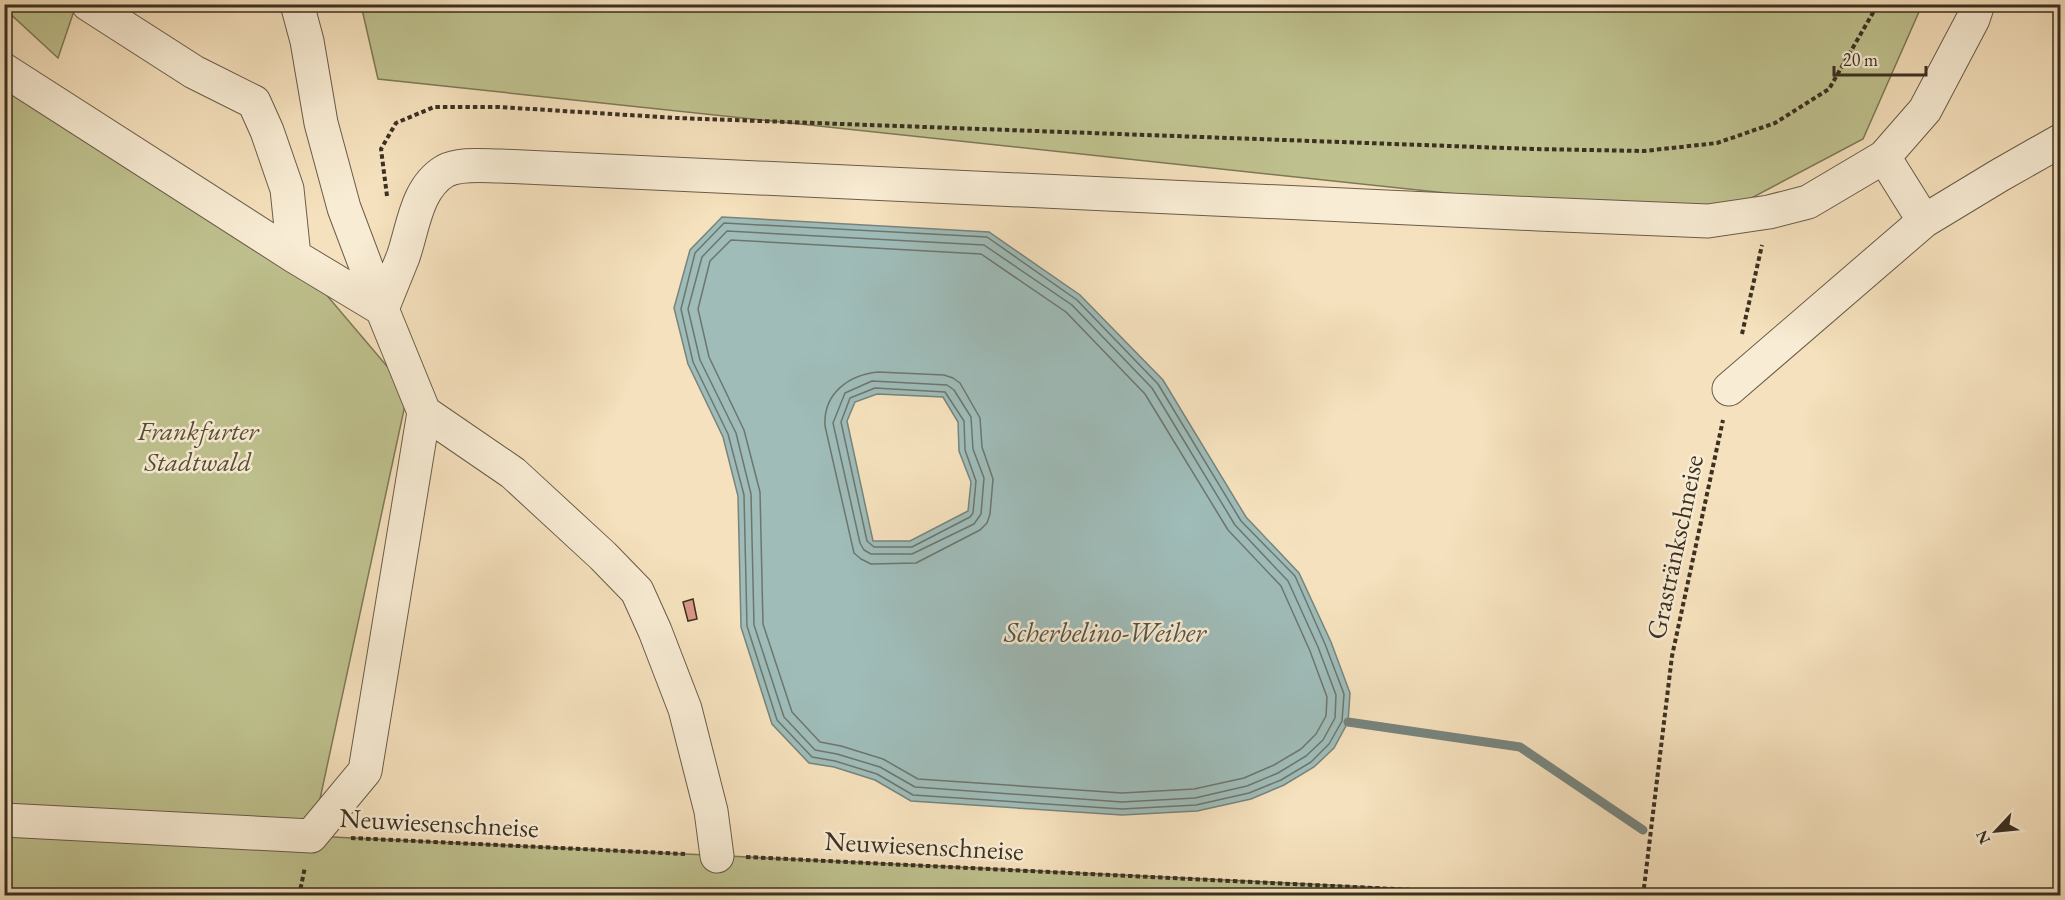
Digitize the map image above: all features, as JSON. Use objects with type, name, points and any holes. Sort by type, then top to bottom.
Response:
[{"type":"lane","points":[[87,4],[194,72],[254,102],[267,130],[287,189],[294,256]]},
{"type":"lane","points":[[4,820],[311,836],[365,771],[424,412],[344,208],[321,123],[307,41],[297,4]]},
{"type":"lane","points":[[382,309],[404,255],[418,206],[433,182],[446,170],[469,166],[1708,221],[1769,212],[1808,202],[1884,156],[1925,110],[1973,19],[1978,4]]},
{"type":"lane","points":[[4,70],[294,256],[382,309]]},
{"type":"lane","points":[[1729,389],[1924,221],[2061,141]]},
{"type":"lane","points":[[1884,156],[1924,221]]},
{"type":"lane","points":[[424,412],[513,473],[603,556],[636,591],[655,631],[686,709],[711,811],[717,856]]},
{"type":"path","points":[[389,201],[381,149],[396,123],[434,107],[499,107],[677,118],[1533,149],[1644,152],[1717,143],[1775,123],[1829,89],[1878,4]]},
{"type":"path","name":"Grastränkschneise","points":[[1643,896],[1672,656],[1769,212]]},
{"type":"path","name":"Neuwiesenschneise","points":[[311,836],[1535,896]]},
{"type":"green space","points":[[4,5],[76,5],[58,58],[5,9]]},
{"type":"green space","points":[[361,5],[1922,5],[1863,139],[1708,221],[378,79]]},
{"type":"green space","name":"Frankfurter Stadtwald","points":[[4,80],[302,266],[408,391],[312,836],[1535,895],[5,895]]},
{"type":"water","name":"Scherbelino-Weiher","points":[[722,217],[989,232],[1080,295],[1163,380],[1246,517],[1299,573],[1331,642],[1350,693],[1348,722],[1334,748],[1314,767],[1284,785],[1251,799],[1197,811],[1122,815],[911,801],[875,780],[834,767],[809,763],[772,724],[741,627],[738,496],[723,437],[688,364],[674,308],[690,250]],"holes":[[[877,394],[943,397],[958,422],[959,451],[971,482],[968,511],[910,541],[873,541],[847,421],[855,402]]]},
{"type":"building","points":[[693,599],[697,619],[688,621],[683,602]]},
{"type":"waterway","points":[[1348,722],[1520,747],[1643,830]]}]
